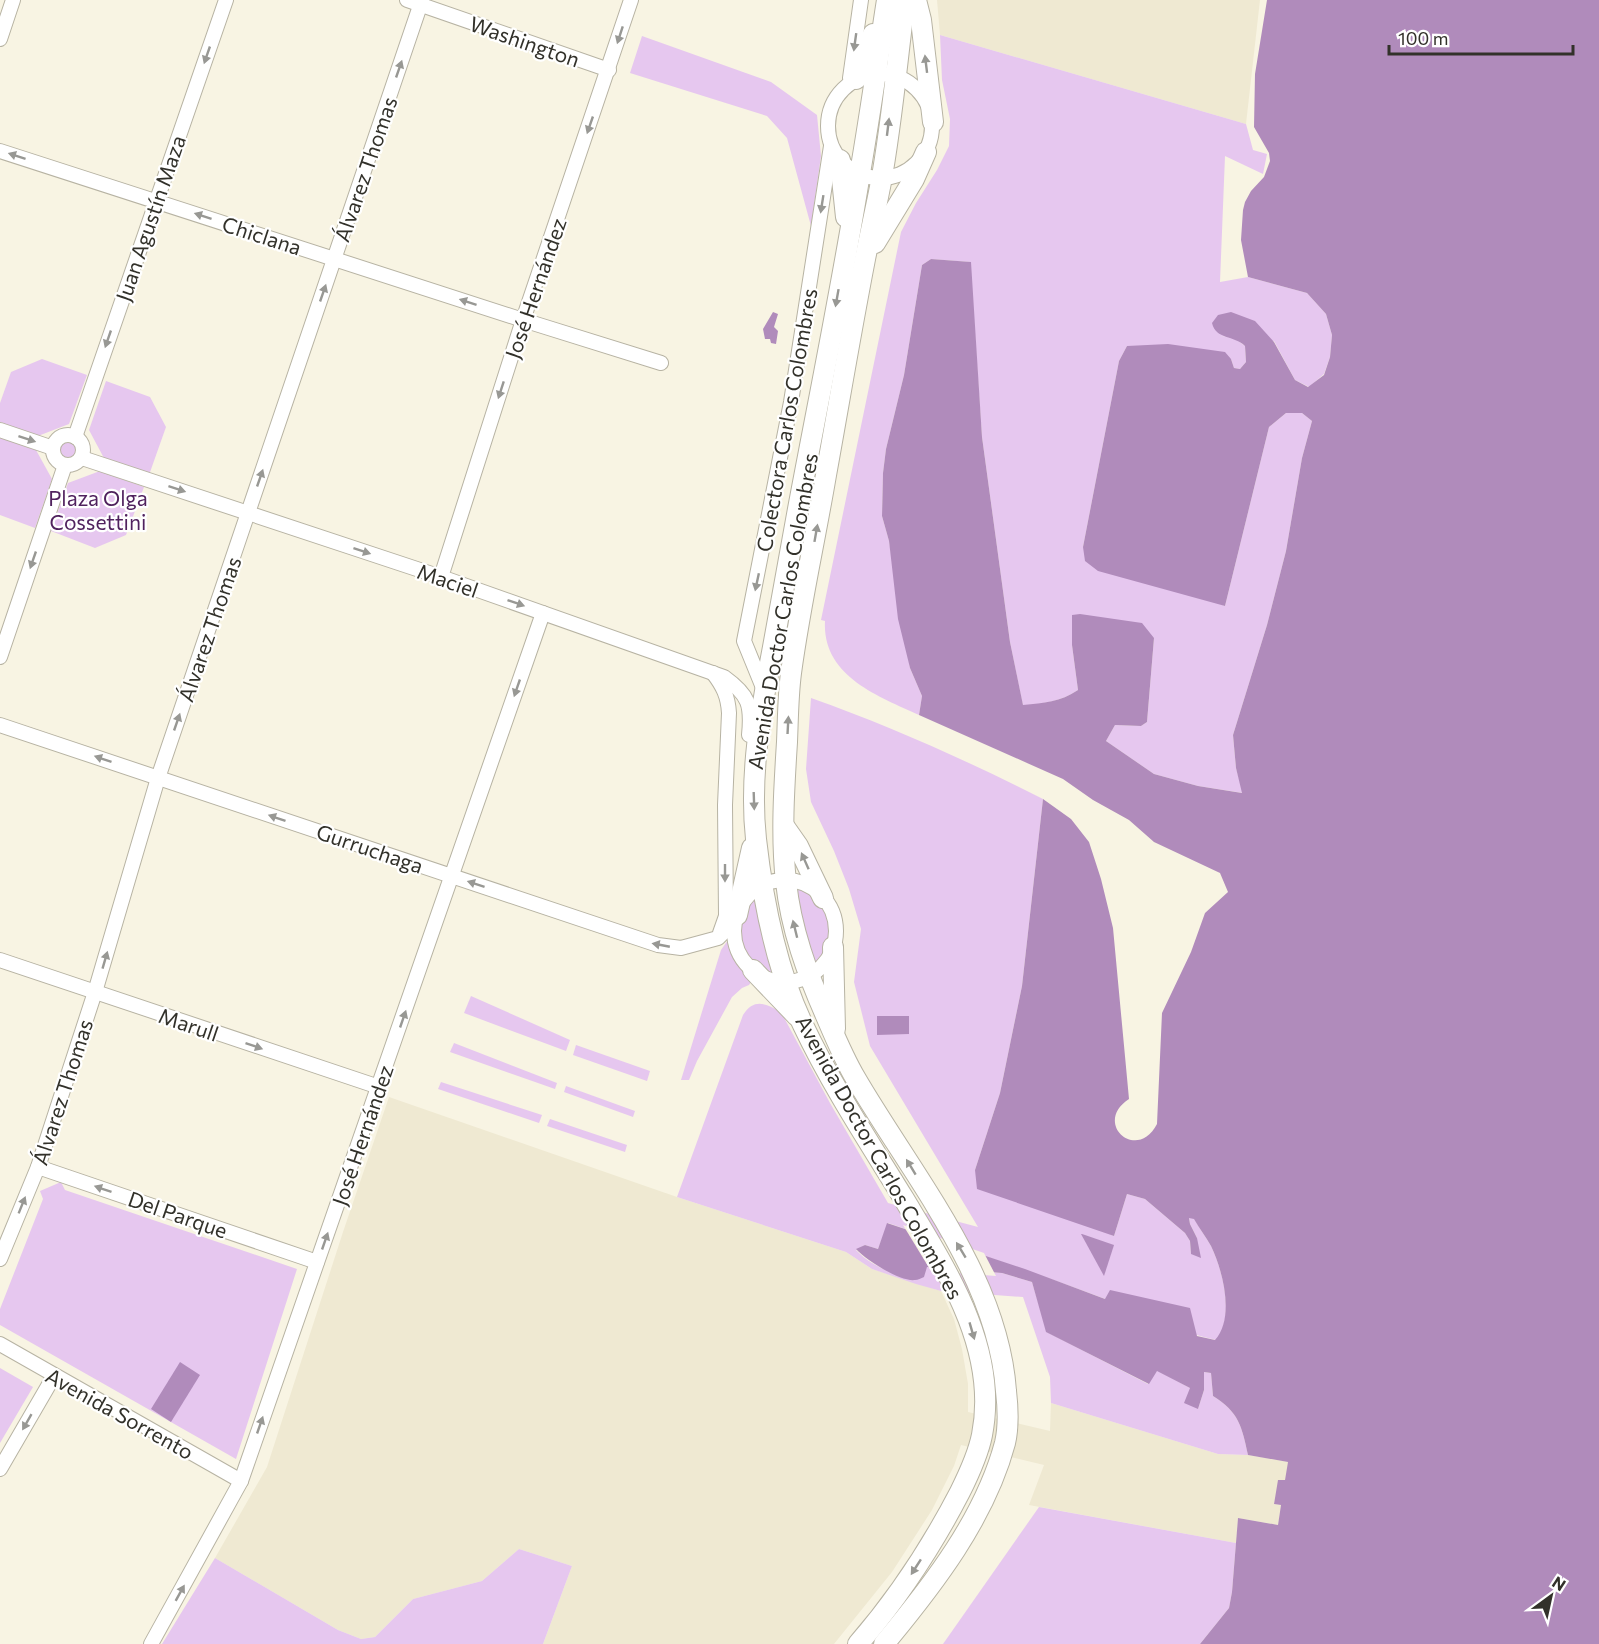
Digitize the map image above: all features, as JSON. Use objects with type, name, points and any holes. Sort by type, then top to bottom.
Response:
[{"type":"main road","points":[[853,82],[886,0]]},
{"type":"main road","name":"Avenida Doctor Carlos Colombres","points":[[884,1644],[932,1582],[982,1504],[1006,1439],[1008,1417],[1006,1381],[999,1345],[978,1284],[941,1217],[854,1076],[835,1038],[808,976],[794,929],[786,880],[784,793],[791,675],[865,261],[882,179],[886,0]]},
{"type":"main road","name":"Avenida Doctor Carlos Colombres","points":[[858,1644],[892,1601],[947,1518],[959,1494],[976,1457],[982,1435],[985,1411],[983,1375],[966,1310],[950,1277],[843,1100],[800,1020],[773,934],[762,886],[755,834],[754,782],[764,690],[860,175],[905,0]]},
{"type":"main road","points":[[916,0],[921,20],[933,122]]},
{"type":"main road","points":[[865,261],[898,201],[914,179],[926,152]]},
{"type":"main road","points":[[836,153],[848,241]]},
{"type":"main road","points":[[784,826],[798,846],[823,898]]},
{"type":"main road","points":[[732,923],[755,834]]},
{"type":"main road","points":[[833,947],[835,1038]]},
{"type":"main road","points":[[753,970],[800,1020]]},
{"type":"street","points":[[0,39],[13,0]]},
{"type":"street","name":"Juan Agustín Maza","points":[[75,437],[226,0]]},
{"type":"street","name":"José Hernández","points":[[441,577],[631,0]]},
{"type":"street","points":[[836,153],[849,169],[860,175],[882,179],[899,176],[915,166],[926,152],[932,138],[933,122],[927,102],[914,86],[885,75],[853,82],[861,0]]},
{"type":"street","name":"Washington","points":[[416,2],[609,70]]},
{"type":"street","name":"Álvarez Thomas","points":[[0,1259],[38,1167],[95,992],[158,778],[334,259],[416,2]]},
{"type":"street","name":"Colectora Carlos Colombres","points":[[764,690],[744,641],[791,402],[836,153],[828,124],[831,109],[838,95],[853,82]]},
{"type":"street","name":"Chiclana","points":[[0,151],[661,363]]},
{"type":"street","points":[[0,430],[53,448]]},
{"type":"street","points":[[70,435],[75,437],[82,444],[82,458],[73,465],[65,465],[56,459],[53,448],[59,438],[70,435]]},
{"type":"street","name":"Maciel","points":[[82,458],[441,577],[724,677],[739,688],[749,702],[751,717],[748,743],[756,758]]},
{"type":"street","points":[[0,657],[65,465]]},
{"type":"street","name":"José Hernández","points":[[151,1644],[241,1480],[543,613]]},
{"type":"street","points":[[712,672],[728,698],[725,805],[732,923],[744,961],[753,970],[765,978],[787,982],[808,976],[828,959],[833,947],[836,928],[834,917],[823,898],[812,888],[786,880],[762,886]]},
{"type":"street","name":"Gurruchaga","points":[[0,724],[658,945],[681,948],[718,938],[732,923],[747,898],[762,886]]},
{"type":"street","name":"Marull","points":[[0,960],[379,1087]]},
{"type":"street","name":"Del Parque","points":[[38,1167],[318,1262]]},
{"type":"street","name":"Avenida Sorrento","points":[[0,1344],[241,1480]]},
{"type":"street","points":[[0,1469],[54,1376]]},
{"type":"shaded area","points":[[937,0],[1260,0],[1246,124],[940,35]]},
{"type":"shaded area","points":[[1267,0],[1599,0],[1599,1644],[1200,1644],[1229,1608],[1238,1518],[1278,1525],[1281,1505],[1274,1504],[1278,1480],[1285,1480],[1288,1462],[1248,1455],[1244,1436],[1234,1414],[1213,1396],[1211,1373],[1204,1372],[1204,1390],[1198,1409],[1184,1403],[1190,1388],[1157,1371],[1149,1384],[1046,1332],[1032,1282],[1002,1273],[927,1267],[924,1277],[909,1280],[884,1269],[856,1249],[865,1245],[878,1249],[887,1223],[1025,1269],[1105,1299],[1110,1290],[1190,1308],[1197,1336],[1215,1340],[1221,1331],[1226,1307],[1220,1268],[1211,1246],[1194,1219],[1189,1218],[1197,1238],[1201,1258],[1191,1254],[1190,1241],[1185,1233],[1145,1199],[1127,1194],[1114,1236],[977,1189],[975,1170],[1000,1093],[1022,986],[1043,799],[1071,819],[1089,842],[1101,879],[1113,928],[1129,1099],[1119,1109],[1115,1119],[1116,1128],[1130,1140],[1139,1140],[1149,1135],[1157,1124],[1162,1013],[1191,952],[1205,913],[1228,892],[1220,873],[1154,842],[1129,820],[1093,800],[1063,779],[919,715],[922,696],[910,668],[898,619],[889,541],[882,516],[883,473],[886,449],[904,375],[922,265],[931,259],[971,262],[982,437],[1010,642],[1023,705],[1045,703],[1078,690],[1072,645],[1072,615],[1080,614],[1142,623],[1154,638],[1147,722],[1141,726],[1115,725],[1106,741],[1154,774],[1198,786],[1242,793],[1236,768],[1233,735],[1267,625],[1286,551],[1302,458],[1312,421],[1302,413],[1286,413],[1269,427],[1225,606],[1098,571],[1085,561],[1083,547],[1119,361],[1127,346],[1168,344],[1225,352],[1234,368],[1240,369],[1246,362],[1245,346],[1221,335],[1212,323],[1218,315],[1231,312],[1255,321],[1274,342],[1295,380],[1308,387],[1324,375],[1330,357],[1332,335],[1326,314],[1307,293],[1248,277],[1241,240],[1245,202],[1251,191],[1264,177],[1270,161],[1269,153],[1254,127],[1255,74]]},
{"type":"shaded area","points":[[773,312],[778,314],[774,327],[778,331],[776,344],[771,343],[770,339],[765,339],[763,329]]},
{"type":"shaded area","points":[[877,1016],[909,1016],[909,1034],[877,1035]]},
{"type":"shaded area","points":[[389,1097],[677,1197],[846,1252],[872,1269],[941,1291],[954,1319],[962,1349],[968,1384],[968,1412],[1050,1431],[1051,1403],[1218,1454],[1248,1455],[1289,1462],[1285,1481],[1279,1480],[1274,1504],[1281,1505],[1278,1525],[1238,1518],[1236,1543],[1029,1505],[1044,1465],[961,1445],[954,1466],[932,1510],[892,1572],[834,1644],[543,1644],[572,1566],[519,1549],[482,1581],[413,1599],[375,1637],[361,1639],[338,1630],[215,1558],[267,1467]]},
{"type":"shaded area","points":[[1081,1234],[1114,1245],[1104,1276]]},
{"type":"shaded area","points":[[180,1362],[200,1375],[171,1422],[151,1409]]},
{"type":"green space","points":[[940,35],[1246,124],[1253,150],[1267,154],[1263,174],[1225,156],[1220,282],[1248,277],[1307,293],[1326,314],[1332,335],[1330,357],[1324,374],[1309,387],[1295,380],[1274,341],[1220,336],[1235,338],[1245,346],[1246,362],[1240,369],[1234,368],[1231,359],[1127,346],[1119,361],[1083,547],[1225,606],[1269,427],[1286,413],[1302,413],[1312,421],[1302,458],[1286,551],[1267,625],[1233,735],[1236,768],[1243,793],[1198,786],[1154,774],[1106,741],[1115,725],[1141,726],[1147,722],[1154,638],[1072,615],[1072,645],[1078,690],[1058,700],[1023,706],[1010,642],[982,437],[970,262],[931,259],[922,265],[904,375],[886,449],[883,473],[882,516],[889,541],[910,668],[922,696],[919,715],[855,682],[833,656],[826,640],[825,621],[821,620],[901,232],[949,146],[950,119],[942,80]]},
{"type":"green space","points":[[642,36],[771,82],[817,115],[821,156],[811,226],[787,138],[767,116],[630,73]]},
{"type":"green space","name":"Plaza Olga Cossettini","points":[[42,359],[87,375],[69,424],[38,436],[0,422],[0,403],[11,372]]},
{"type":"green space","name":"Plaza Olga Cossettini","points":[[106,381],[150,397],[166,427],[149,475],[105,460],[89,430]]},
{"type":"green space","name":"Plaza Olga Cossettini","points":[[0,437],[36,450],[52,479],[35,528],[0,515]]},
{"type":"green space","name":"Plaza Olga Cossettini","points":[[64,442],[72,442],[77,447],[75,458],[64,460],[59,455],[59,447]]},
{"type":"green space","name":"Plaza Olga Cossettini","points":[[100,471],[144,487],[126,535],[95,548],[51,531],[68,483]]},
{"type":"green space","points":[[811,698],[928,745],[1043,799],[1022,986],[1000,1093],[975,1170],[1114,1236],[1127,1194],[1145,1199],[1185,1233],[1190,1241],[1191,1254],[1197,1238],[1189,1218],[1194,1218],[1211,1246],[1220,1268],[1225,1294],[1225,1320],[1216,1340],[1201,1336],[1074,1287],[888,1223],[878,1249],[865,1245],[856,1250],[875,1265],[913,1280],[927,1267],[1002,1273],[1032,1282],[1047,1332],[1148,1384],[1157,1370],[1190,1388],[1198,1409],[1204,1390],[1204,1372],[1211,1373],[1213,1396],[1234,1414],[1244,1436],[1248,1455],[1218,1454],[1051,1403],[1050,1377],[1023,1297],[941,1291],[916,1284],[872,1269],[846,1252],[677,1197],[743,1015],[751,1006],[760,1004],[781,1012],[888,1203],[978,1227],[870,1046],[854,982],[861,929],[849,889],[811,802],[806,769]]},
{"type":"green space","points":[[800,887],[821,902],[830,921],[831,931],[828,942],[816,964],[808,941],[796,888]]},
{"type":"green space","points":[[758,893],[779,977],[754,963],[742,942],[743,917]]},
{"type":"green space","points":[[728,940],[740,966],[753,979],[749,985],[732,997],[689,1080],[681,1080],[721,950]]},
{"type":"green space","points":[[471,996],[570,1040],[566,1051],[464,1013]]},
{"type":"green space","points":[[454,1043],[557,1083],[555,1089],[450,1052]]},
{"type":"green space","points":[[576,1045],[650,1071],[647,1081],[573,1055]]},
{"type":"green space","points":[[441,1082],[542,1115],[539,1123],[438,1089]]},
{"type":"green space","points":[[566,1086],[635,1111],[633,1117],[564,1092]]},
{"type":"green space","points":[[550,1119],[627,1145],[625,1152],[547,1126]]},
{"type":"green space","points":[[61,1182],[65,1190],[297,1269],[236,1459],[0,1325],[0,1309],[43,1199],[40,1191]]},
{"type":"green space","points":[[0,1368],[33,1387],[0,1443]]},
{"type":"green space","points":[[1039,1507],[1236,1543],[1229,1608],[1200,1644],[943,1644]]},
{"type":"green space","points":[[519,1549],[572,1566],[543,1644],[162,1644],[215,1558],[338,1630],[361,1639],[375,1637],[413,1599],[482,1581]]},
{"type":"pier","points":[[903,1225],[984,1253],[996,1276],[931,1271]]}]
